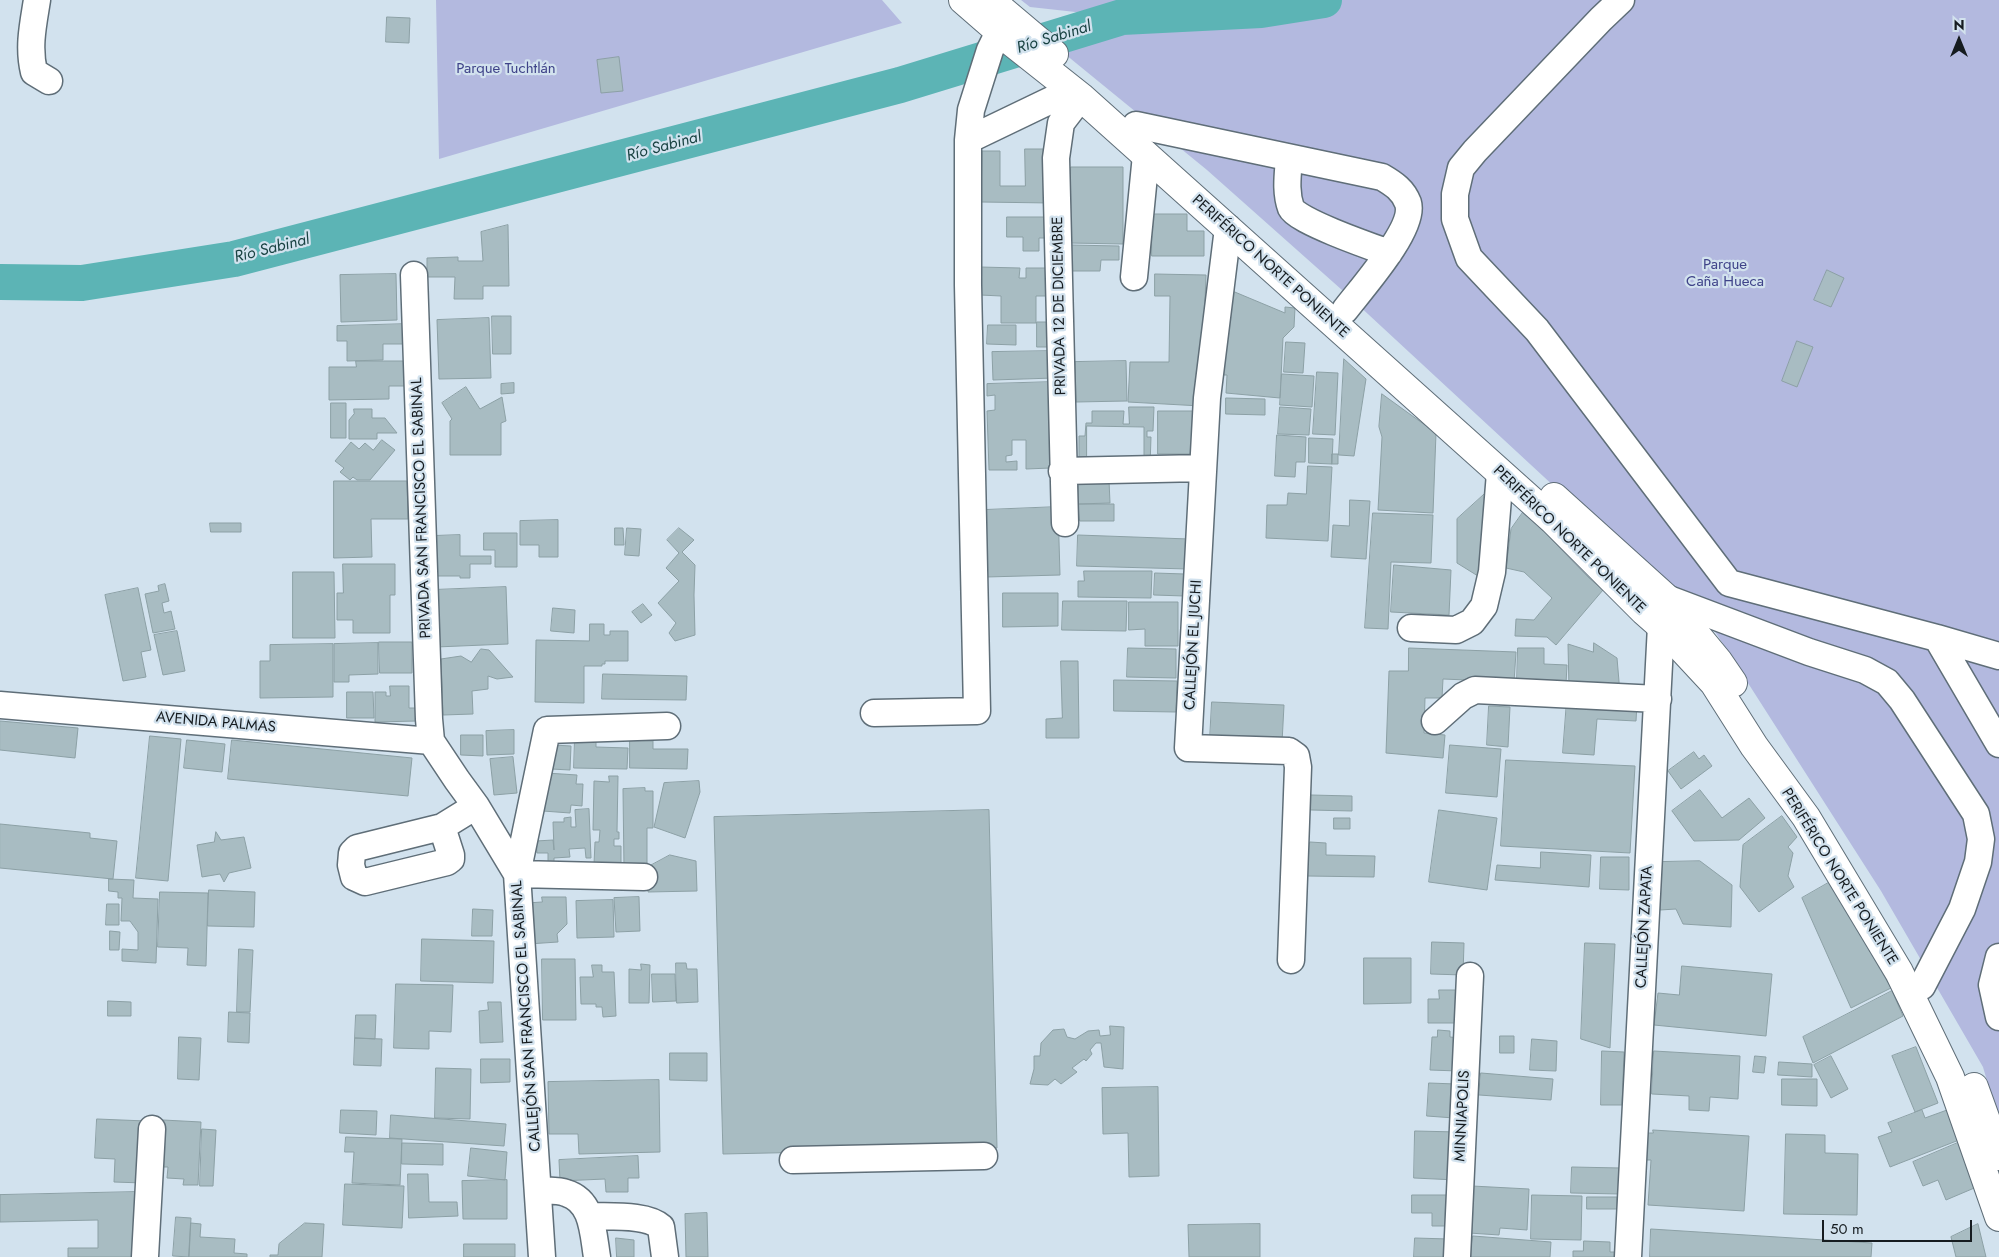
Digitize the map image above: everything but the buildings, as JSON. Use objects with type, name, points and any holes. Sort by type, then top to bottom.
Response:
[{"type":"main road","name":"PERIFÉRICO NORTE PONIENTE","points":[[963,0],[1004,37],[1050,62],[1136,125],[1666,598],[1718,660],[1827,823],[1922,986],[1968,1070],[1999,1156]]},
{"type":"main road","name":"PERIFÉRICO NORTE PONIENTE","points":[[990,0],[1004,37]]},
{"type":"main road","name":"PERIFÉRICO NORTE PONIENTE","points":[[1050,62],[1076,93],[1553,520],[1644,611],[1662,626],[1714,684],[1754,746],[1806,817],[1899,972],[1950,1077],[1999,1217]]},
{"type":"street","points":[[37,0],[30,43],[31,58],[34,72],[49,81]]},
{"type":"street","points":[[1621,0],[1476,150],[1461,168],[1455,194],[1455,220],[1469,258],[1537,330],[1730,583],[1999,656]]},
{"type":"street","points":[[874,713],[977,711],[968,335],[968,140],[971,110],[1004,37]]},
{"type":"street","points":[[968,140],[1076,93]]},
{"type":"street","name":"PRIVADA 12 DE DICIEMBRE","points":[[1065,523],[1062,471],[1056,158],[1061,123],[1076,93]]},
{"type":"street","points":[[1136,125],[1382,177],[1400,188],[1408,205],[1406,225],[1389,253],[1345,310]]},
{"type":"street","points":[[1134,277],[1146,155]]},
{"type":"street","points":[[1289,158],[1287,189],[1292,210],[1307,221],[1389,253]]},
{"type":"street","name":"CALLEJÓN EL JUCHI","points":[[1228,228],[1207,398],[1188,748],[1290,751],[1296,756],[1298,767],[1291,960]]},
{"type":"street","name":"PRIVADA SAN FRANCISCO EL SABINAL","points":[[414,275],[431,741]]},
{"type":"street","points":[[1062,471],[1203,468]]},
{"type":"street","points":[[1411,628],[1456,630],[1472,622],[1484,606],[1492,572],[1500,473]]},
{"type":"street","points":[[1666,598],[1809,652],[1864,670],[1887,682],[1902,700],[1976,814],[1981,839],[1978,862],[1962,908],[1922,986]]},
{"type":"street","name":"CALLEJÓN ZAPATA","points":[[1628,1257],[1662,626],[1666,598]]},
{"type":"street","points":[[1937,638],[1999,744]]},
{"type":"street","points":[[1435,722],[1463,696],[1476,690],[1658,699]]},
{"type":"street","name":"AVENIDA PALMAS","points":[[0,705],[431,741]]},
{"type":"street","points":[[644,877],[517,874],[547,730],[667,726]]},
{"type":"street","name":"CALLEJÓN SAN FRANCISCO EL SABINAL","points":[[431,741],[456,780],[476,806],[517,874],[542,1257]]},
{"type":"street","points":[[442,827],[476,806]]},
{"type":"street","points":[[1999,958],[1992,985],[1999,1017]]},
{"type":"street","name":"MINNIAPOLIS","points":[[1457,1257],[1470,976]]},
{"type":"street","points":[[145,1257],[152,1129]]},
{"type":"street","points":[[793,1160],[984,1156]]},
{"type":"street","points":[[538,1190],[566,1193],[580,1200],[590,1216],[597,1257]]},
{"type":"street","points":[[590,1216],[644,1219],[656,1222],[661,1227],[665,1257]]},
{"type":"green space","name":"Parque Tuchtlán","points":[[436,0],[882,0],[902,23],[439,159]]},
{"type":"green space","name":"Parque Caña Hueca","points":[[1021,0],[1999,0],[1999,1122],[1983,1067],[1881,891],[1716,633],[1628,547],[1584,514],[1342,290],[1207,170],[1060,50],[1050,39],[1121,17],[1030,7]]},
{"type":"waterway","name":"Río Sabinal","points":[[0,282],[82,283],[234,259],[900,85],[1122,17],[1261,10],[1324,0]]}]
